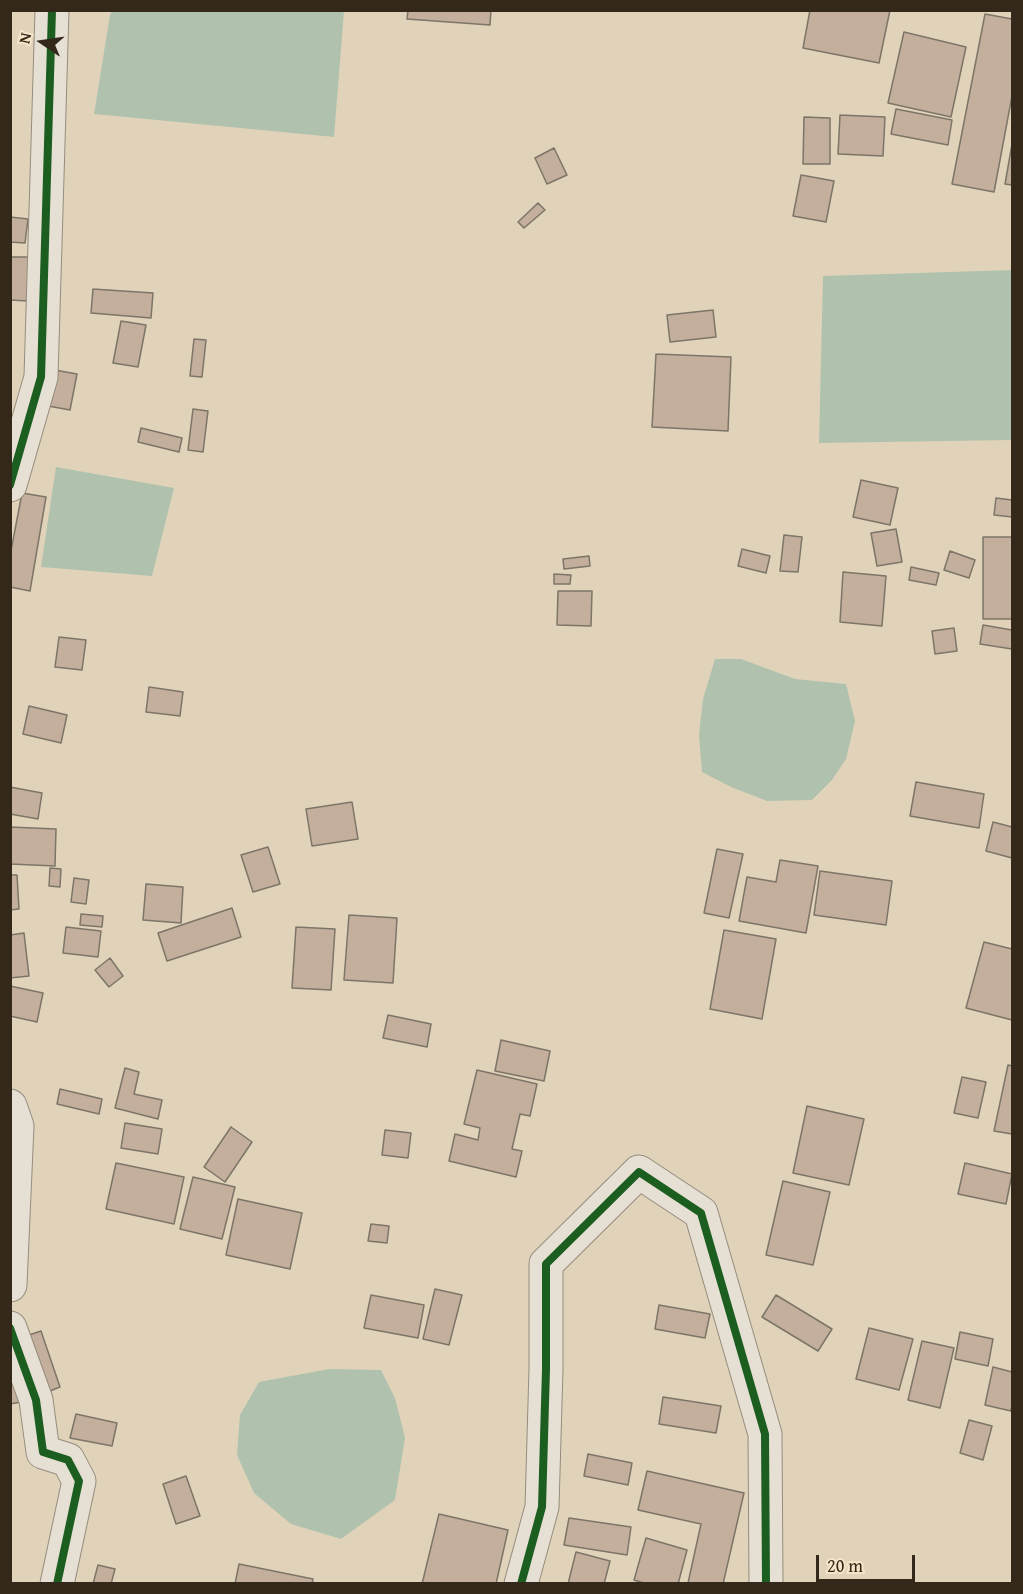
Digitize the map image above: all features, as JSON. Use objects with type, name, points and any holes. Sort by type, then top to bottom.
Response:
[{"type":"street","points":[[10,485],[41,376],[52,10]]},
{"type":"street","points":[[10,1106],[17,1126],[10,1285]]},
{"type":"street","points":[[521,1584],[542,1507],[546,1264],[639,1172],[701,1213],[765,1434],[766,1584]]},
{"type":"street","points":[[10,1328],[36,1400],[43,1452],[68,1460],[79,1481],[57,1584]]},
{"type":"shaded area","points":[[112,11],[344,11],[334,137],[94,114]]},
{"type":"shaded area","points":[[1012,270],[1012,440],[819,443],[823,276]]},
{"type":"shaded area","points":[[56,467],[174,488],[152,576],[41,567]]},
{"type":"shaded area","points":[[715,659],[741,659],[795,679],[846,684],[855,721],[846,759],[832,780],[812,800],[767,801],[731,787],[702,772],[699,735],[703,699]]},
{"type":"shaded area","points":[[329,1369],[381,1370],[395,1398],[405,1438],[395,1500],[341,1539],[291,1524],[254,1493],[237,1455],[240,1415],[259,1382]]},
{"type":"building","points":[[408,10],[491,10],[490,25],[407,19]]},
{"type":"building","points":[[810,10],[890,10],[879,63],[803,48]]},
{"type":"building","points":[[985,14],[1012,19],[1012,96],[994,192],[952,184]]},
{"type":"building","points":[[904,32],[966,47],[951,117],[888,103]]},
{"type":"building","points":[[896,109],[952,120],[948,145],[891,134]]},
{"type":"building","points":[[840,115],[885,117],[883,156],[838,154]]},
{"type":"building","points":[[804,117],[830,118],[830,164],[803,164]]},
{"type":"building","points":[[1012,144],[1012,185],[1005,184]]},
{"type":"building","points":[[554,148],[567,175],[547,184],[535,158]]},
{"type":"building","points":[[801,175],[834,181],[826,222],[793,216]]},
{"type":"building","points":[[538,203],[545,210],[524,228],[518,222]]},
{"type":"building","points":[[10,217],[28,219],[25,243],[10,242]]},
{"type":"building","points":[[10,257],[31,257],[28,301],[10,300]]},
{"type":"building","points":[[93,289],[153,293],[151,318],[91,313]]},
{"type":"building","points":[[713,310],[716,337],[670,342],[667,315]]},
{"type":"building","points":[[121,321],[146,325],[138,367],[113,363]]},
{"type":"building","points":[[194,339],[206,340],[202,377],[190,376]]},
{"type":"building","points":[[656,354],[731,357],[728,431],[652,427]]},
{"type":"building","points":[[49,369],[77,374],[70,410],[43,405]]},
{"type":"building","points":[[193,409],[208,411],[203,452],[188,450]]},
{"type":"building","points":[[141,428],[182,438],[179,452],[138,442]]},
{"type":"building","points":[[861,480],[898,488],[890,525],[853,517]]},
{"type":"building","points":[[22,493],[46,497],[30,591],[10,587],[10,556]]},
{"type":"building","points":[[996,498],[1012,500],[1012,517],[994,515]]},
{"type":"building","points":[[896,529],[902,562],[877,566],[871,533]]},
{"type":"building","points":[[784,535],[802,537],[798,572],[780,571]]},
{"type":"building","points":[[983,537],[1012,537],[1012,619],[983,619]]},
{"type":"building","points":[[742,549],[770,556],[766,573],[738,566]]},
{"type":"building","points":[[950,551],[975,560],[969,578],[944,570]]},
{"type":"building","points":[[589,556],[590,566],[564,569],[563,559]]},
{"type":"building","points":[[911,567],[939,573],[936,585],[909,580]]},
{"type":"building","points":[[843,572],[886,576],[882,626],[840,622]]},
{"type":"building","points":[[554,574],[571,575],[570,584],[554,584]]},
{"type":"building","points":[[558,591],[592,591],[591,626],[557,625]]},
{"type":"building","points":[[983,625],[1012,630],[1012,649],[980,644]]},
{"type":"building","points":[[954,628],[957,651],[935,654],[932,631]]},
{"type":"building","points":[[59,637],[86,640],[82,670],[55,667]]},
{"type":"building","points":[[149,687],[183,692],[180,716],[146,712]]},
{"type":"building","points":[[29,706],[67,715],[61,743],[23,734]]},
{"type":"building","points":[[916,782],[984,794],[979,828],[910,816]]},
{"type":"building","points":[[10,787],[42,793],[38,819],[10,814]]},
{"type":"building","points":[[352,802],[358,839],[312,846],[306,809]]},
{"type":"building","points":[[993,822],[1012,827],[1012,858],[986,851]]},
{"type":"building","points":[[10,827],[56,829],[55,866],[10,864]]},
{"type":"building","points":[[268,847],[280,884],[253,892],[241,855]]},
{"type":"building","points":[[717,849],[743,854],[729,918],[704,913]]},
{"type":"building","points":[[780,860],[818,866],[806,933],[739,921],[747,877],[776,882]]},
{"type":"building","points":[[50,868],[61,869],[60,887],[49,886]]},
{"type":"building","points":[[820,871],[892,881],[886,925],[814,915]]},
{"type":"building","points":[[10,875],[17,875],[19,909],[10,910]]},
{"type":"building","points":[[74,878],[89,880],[86,904],[71,902]]},
{"type":"building","points":[[146,884],[183,887],[181,923],[143,920]]},
{"type":"building","points":[[232,908],[241,937],[167,961],[158,933]]},
{"type":"building","points":[[81,914],[103,916],[102,927],[80,925]]},
{"type":"building","points":[[349,915],[397,918],[393,983],[344,980]]},
{"type":"building","points":[[66,927],[101,931],[98,957],[63,953]]},
{"type":"building","points":[[296,927],[335,929],[331,990],[292,988]]},
{"type":"building","points":[[724,930],[776,939],[762,1019],[710,1009]]},
{"type":"building","points":[[24,933],[29,976],[10,978],[10,935]]},
{"type":"building","points":[[984,942],[1012,949],[1012,1020],[966,1008]]},
{"type":"building","points":[[110,958],[123,976],[109,987],[95,970]]},
{"type":"building","points":[[10,986],[43,993],[37,1022],[10,1016]]},
{"type":"building","points":[[388,1015],[431,1024],[427,1047],[383,1038]]},
{"type":"building","points":[[501,1040],[550,1051],[544,1081],[495,1071]]},
{"type":"building","points":[[1008,1065],[1012,1066],[1012,1134],[994,1131]]},
{"type":"building","points":[[125,1068],[139,1072],[134,1094],[162,1100],[158,1119],[115,1108]]},
{"type":"building","points":[[477,1070],[537,1084],[530,1116],[520,1114],[512,1149],[522,1151],[516,1177],[449,1161],[455,1134],[478,1140],[480,1128],[464,1124]]},
{"type":"building","points":[[962,1077],[986,1082],[978,1118],[954,1113]]},
{"type":"building","points":[[60,1089],[102,1099],[99,1114],[57,1104]]},
{"type":"building","points":[[807,1106],[864,1119],[849,1185],[793,1173]]},
{"type":"building","points":[[125,1123],[162,1129],[158,1154],[121,1148]]},
{"type":"building","points":[[231,1127],[252,1142],[225,1182],[204,1167]]},
{"type":"building","points":[[385,1130],[411,1133],[408,1158],[382,1155]]},
{"type":"building","points":[[116,1163],[184,1177],[174,1224],[106,1209]]},
{"type":"building","points":[[965,1163],[1012,1174],[1006,1204],[958,1194]]},
{"type":"building","points":[[193,1177],[235,1187],[222,1239],[180,1229]]},
{"type":"building","points":[[783,1181],[830,1192],[813,1265],[766,1255]]},
{"type":"building","points":[[238,1199],[302,1213],[290,1269],[226,1255]]},
{"type":"building","points":[[371,1224],[389,1226],[387,1243],[368,1241]]},
{"type":"building","points":[[435,1289],[462,1295],[449,1345],[423,1339]]},
{"type":"building","points":[[371,1295],[424,1305],[418,1338],[364,1328]]},
{"type":"building","points":[[776,1295],[832,1329],[818,1351],[762,1317]]},
{"type":"building","points":[[659,1305],[710,1314],[705,1338],[655,1329]]},
{"type":"building","points":[[869,1328],[913,1339],[899,1390],[856,1379]]},
{"type":"building","points":[[41,1331],[60,1387],[45,1393],[26,1336]]},
{"type":"building","points":[[960,1332],[993,1339],[988,1366],[955,1359]]},
{"type":"building","points":[[10,1339],[21,1402],[10,1404]]},
{"type":"building","points":[[922,1341],[954,1348],[940,1408],[908,1400]]},
{"type":"building","points":[[993,1367],[1012,1372],[1011,1411],[985,1405]]},
{"type":"building","points":[[663,1397],[721,1406],[716,1433],[659,1424]]},
{"type":"building","points":[[76,1414],[117,1423],[112,1446],[70,1438]]},
{"type":"building","points":[[969,1420],[992,1426],[983,1460],[960,1453]]},
{"type":"building","points":[[588,1454],[632,1463],[628,1485],[584,1476]]},
{"type":"building","points":[[647,1471],[744,1493],[723,1584],[688,1583],[701,1524],[638,1510]]},
{"type":"building","points":[[186,1476],[200,1516],[176,1524],[163,1484]]},
{"type":"building","points":[[439,1514],[508,1530],[496,1584],[422,1584]]},
{"type":"building","points":[[569,1518],[631,1527],[627,1555],[564,1545]]},
{"type":"building","points":[[646,1538],[687,1550],[678,1584],[647,1584],[634,1580]]},
{"type":"building","points":[[576,1552],[610,1561],[604,1584],[568,1584]]},
{"type":"building","points":[[239,1564],[313,1579],[312,1584],[235,1584]]},
{"type":"building","points":[[98,1565],[115,1569],[111,1584],[93,1584]]},
{"type":"cycle path","points":[[10,485],[41,377],[52,10]]},
{"type":"cycle path","points":[[521,1584],[542,1507],[546,1264],[639,1172],[701,1213],[765,1434],[766,1584]]},
{"type":"cycle path","points":[[10,1328],[36,1400],[43,1452],[68,1460],[79,1481],[57,1584]]}]
